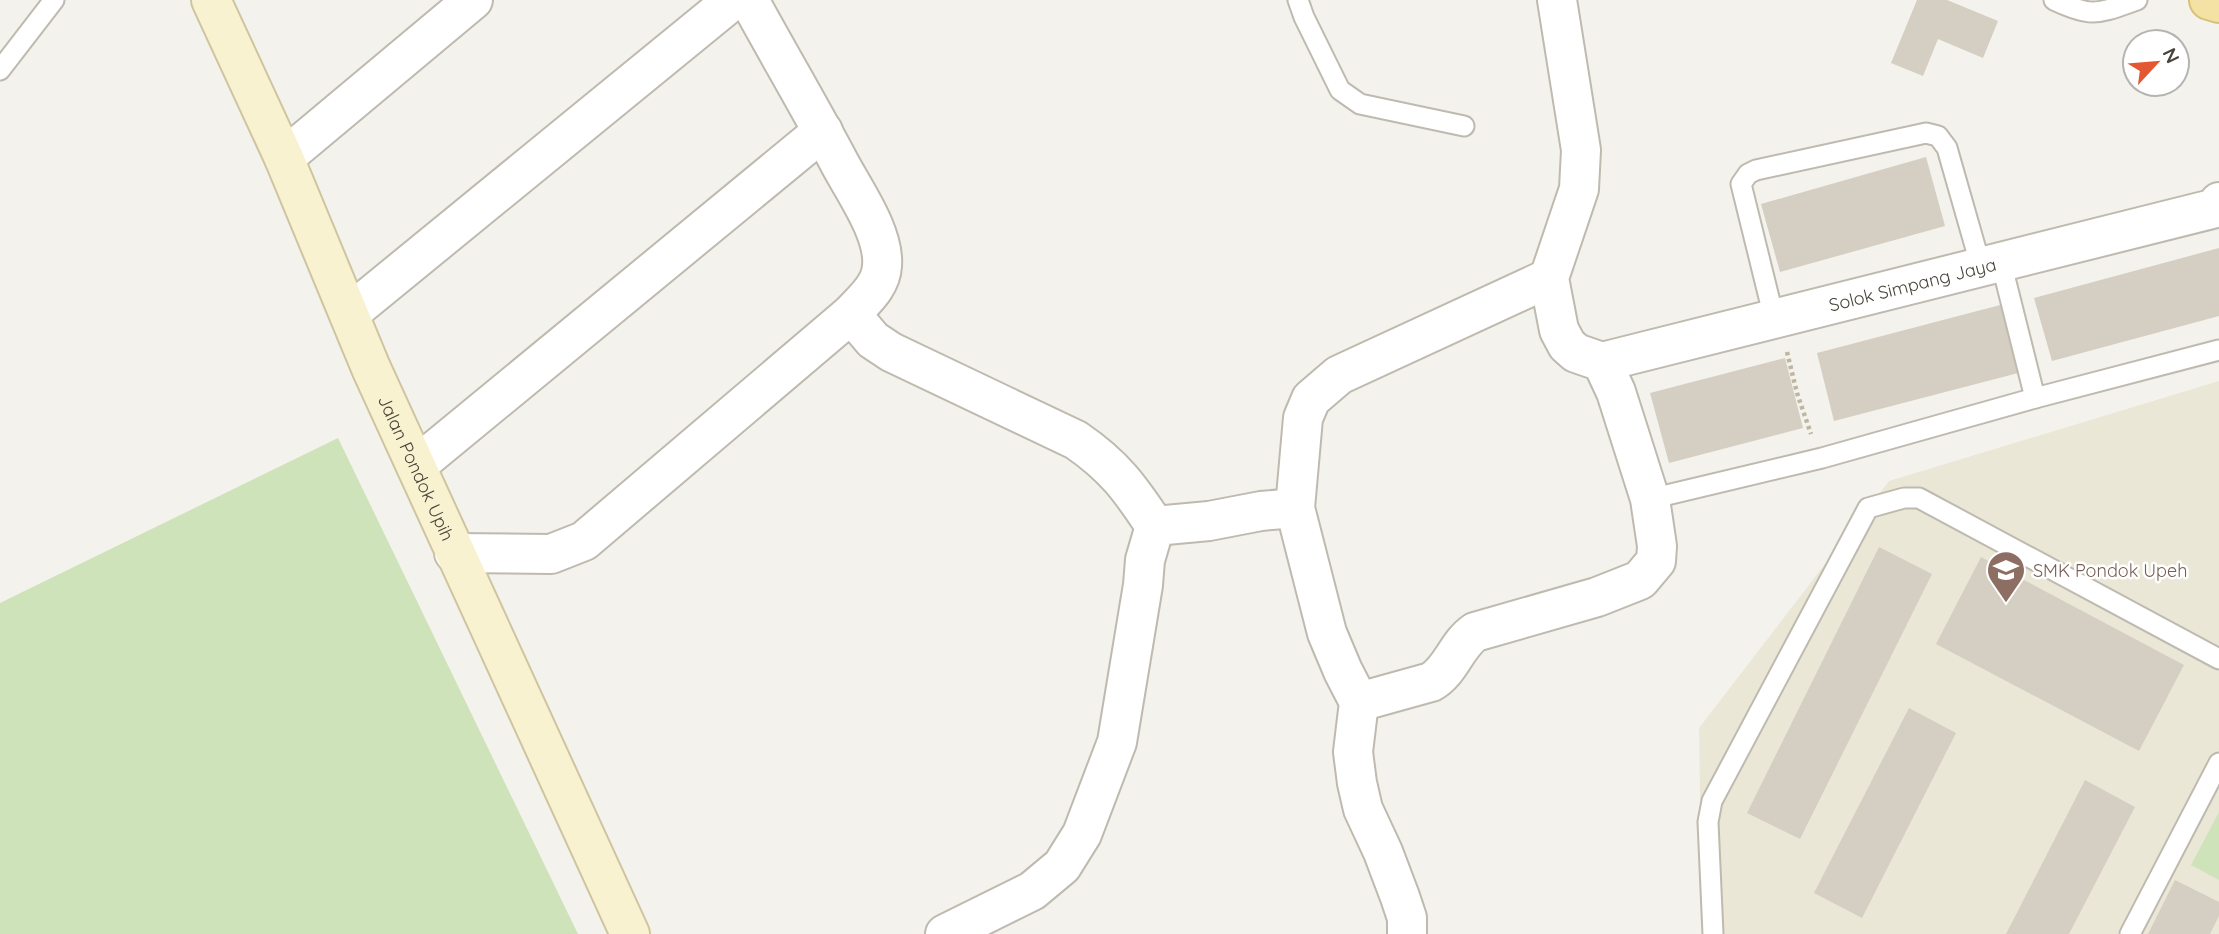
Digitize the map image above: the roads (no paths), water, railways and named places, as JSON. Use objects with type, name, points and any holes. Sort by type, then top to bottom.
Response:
[{"type":"main road","name":"Jalan Pondok Upih","points":[[211,0],[284,158],[372,368],[454,552],[629,934]]},
{"type":"main road","points":[[2209,0],[2219,3]]},
{"type":"street","points":[[284,158],[472,0]]},
{"type":"street","points":[[350,313],[733,0]]},
{"type":"street","points":[[454,552],[551,554],[584,541],[851,314],[873,289],[881,275],[882,247],[871,222],[749,0]]},
{"type":"street","points":[[1359,702],[1438,678],[1465,639],[1475,632],[1597,597],[1640,580],[1656,561],[1657,546],[1650,499],[1622,418],[1616,392],[1602,362],[1576,353],[1567,345],[1559,330],[1549,278],[1579,189],[1581,150],[1557,0]]},
{"type":"street","points":[[416,466],[823,131]]},
{"type":"street","name":"Solok Simpang Jaya","points":[[1602,362],[2216,208],[2219,202]]},
{"type":"street","points":[[1408,934],[1401,897],[1363,809],[1357,783],[1353,752],[1359,702],[1327,633],[1295,508],[1303,418],[1311,399],[1325,386],[1351,370],[1549,278]]},
{"type":"street","points":[[851,314],[873,340],[891,352],[1076,440],[1101,457],[1125,481],[1155,526]]},
{"type":"street","points":[[1155,526],[1295,508]]},
{"type":"street","points":[[945,934],[1032,891],[1062,866],[1082,834],[1117,742],[1145,560],[1155,526]]},
{"type":"lane","points":[[0,70],[54,0]]},
{"type":"lane","points":[[1298,0],[1340,90],[1350,98],[1360,104],[1465,126]]},
{"type":"lane","points":[[2054,0],[2081,12],[2090,13],[2107,11],[2137,0]]},
{"type":"lane","points":[[1774,318],[1741,184],[1748,174],[1756,170],[1926,133],[1933,134],[1943,141],[1947,148],[1991,264],[2035,398]]},
{"type":"lane","points":[[1650,499],[1822,458],[2219,350]]},
{"type":"lane","points":[[1713,934],[1708,822],[1712,801],[1868,508],[1904,498],[1919,498],[2219,659]]},
{"type":"lane","points":[[2130,934],[2219,763]]},
{"type":"place","name":"SMK Pondok Upeh","points":[[2006,604]]}]
